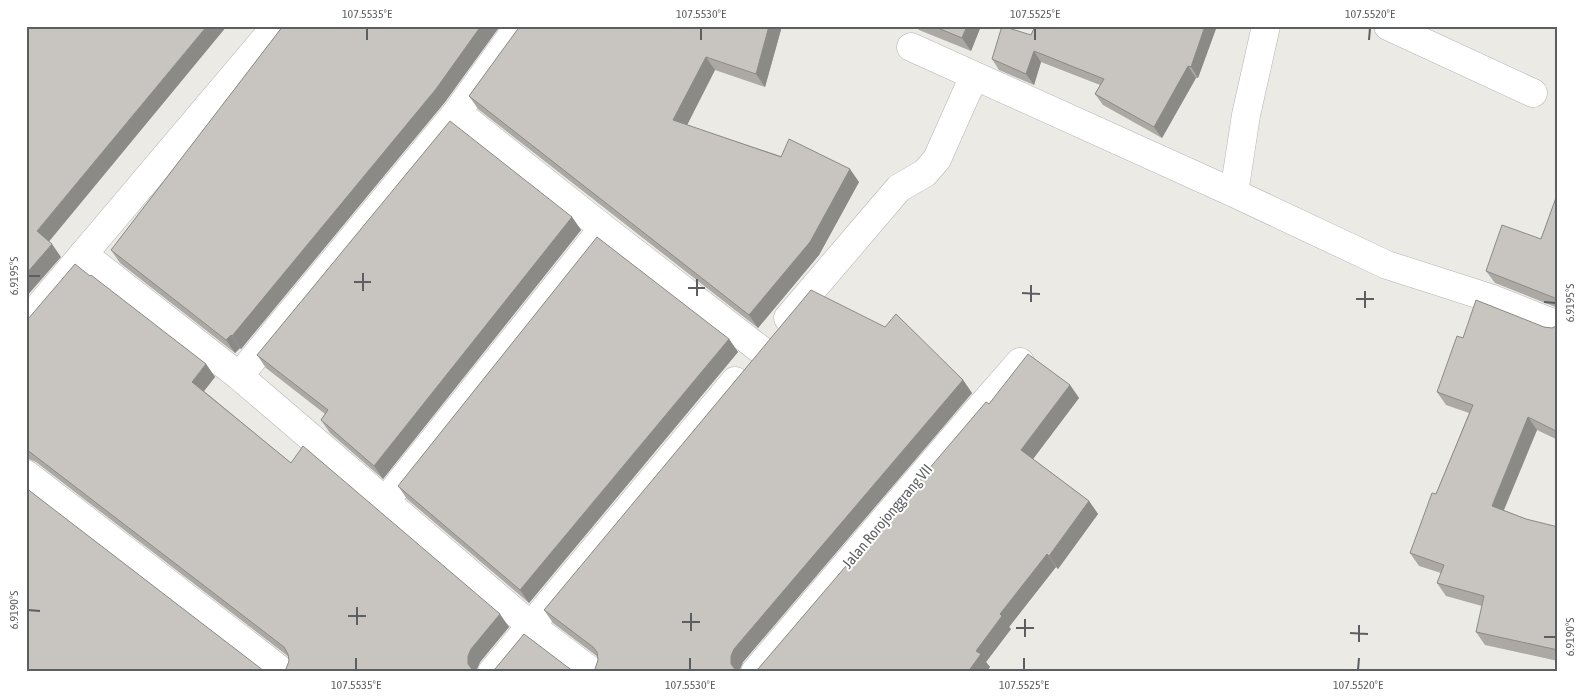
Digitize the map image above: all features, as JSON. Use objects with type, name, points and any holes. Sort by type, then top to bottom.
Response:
[{"type":"street","points":[[26,322],[276,26]]},
{"type":"street","points":[[239,376],[457,112],[519,26]]},
{"type":"street","points":[[1234,193],[1246,115],[1266,26]]},
{"type":"street","points":[[1388,26],[1533,93]]},
{"type":"street","points":[[911,47],[1234,193],[1387,265],[1490,298],[1558,325]]},
{"type":"street","points":[[492,672],[814,285],[899,188],[925,173],[937,160],[974,76]]},
{"type":"street","points":[[457,112],[761,350]]},
{"type":"street","points":[[386,500],[603,228]]},
{"type":"street","points":[[83,254],[239,376],[530,624],[592,672]]},
{"type":"street","name":"Jalan Rorojonggrang VII","points":[[755,672],[1020,362]]},
{"type":"street","points":[[26,474],[283,672]]},
{"type":"building","points":[[30,26],[207,26],[37,231],[52,244],[26,274],[26,30]]},
{"type":"building","points":[[283,26],[481,26],[436,89],[232,336],[226,340],[111,250]]},
{"type":"building","points":[[520,26],[769,26],[756,74],[706,57],[673,120],[781,157],[789,139],[850,169],[810,242],[749,315],[469,96]]},
{"type":"building","points":[[933,26],[967,26],[962,38]]},
{"type":"building","points":[[1002,26],[1031,35],[1035,26],[1205,26],[1191,67],[1188,66],[1154,127],[1095,94],[1104,79],[1034,51],[1026,74],[992,59]]},
{"type":"building","points":[[450,121],[572,217],[374,466],[321,420],[328,410],[257,355]]},
{"type":"building","points":[[1558,192],[1558,300],[1486,271],[1502,225],[1541,239]]},
{"type":"building","points":[[597,237],[729,339],[520,590],[398,486]]},
{"type":"building","points":[[75,264],[206,364],[192,382],[291,463],[303,446],[500,614],[471,649],[468,656],[468,664],[474,672],[282,672],[286,669],[289,661],[284,647],[26,449],[26,321]]},
{"type":"building","points":[[811,290],[885,327],[896,314],[963,380],[734,649],[731,656],[731,664],[737,672],[591,672],[595,669],[598,660],[597,652],[544,610]]},
{"type":"building","points":[[1476,300],[1544,327],[1552,328],[1558,325],[1558,427],[1556,431],[1528,417],[1492,506],[1526,519],[1558,527],[1558,650],[1476,632],[1484,596],[1437,583],[1444,565],[1410,553],[1432,493],[1436,494],[1473,405],[1437,392],[1457,336],[1463,338]]},
{"type":"building","points":[[1028,354],[1070,385],[1021,450],[1089,501],[1049,556],[1047,554],[1000,614],[1002,616],[976,651],[981,654],[968,672],[754,672],[986,402],[989,404]]},
{"type":"building","points":[[26,488],[264,671],[265,672],[26,672]]},
{"type":"building","points":[[524,634],[574,672],[491,672]]}]
